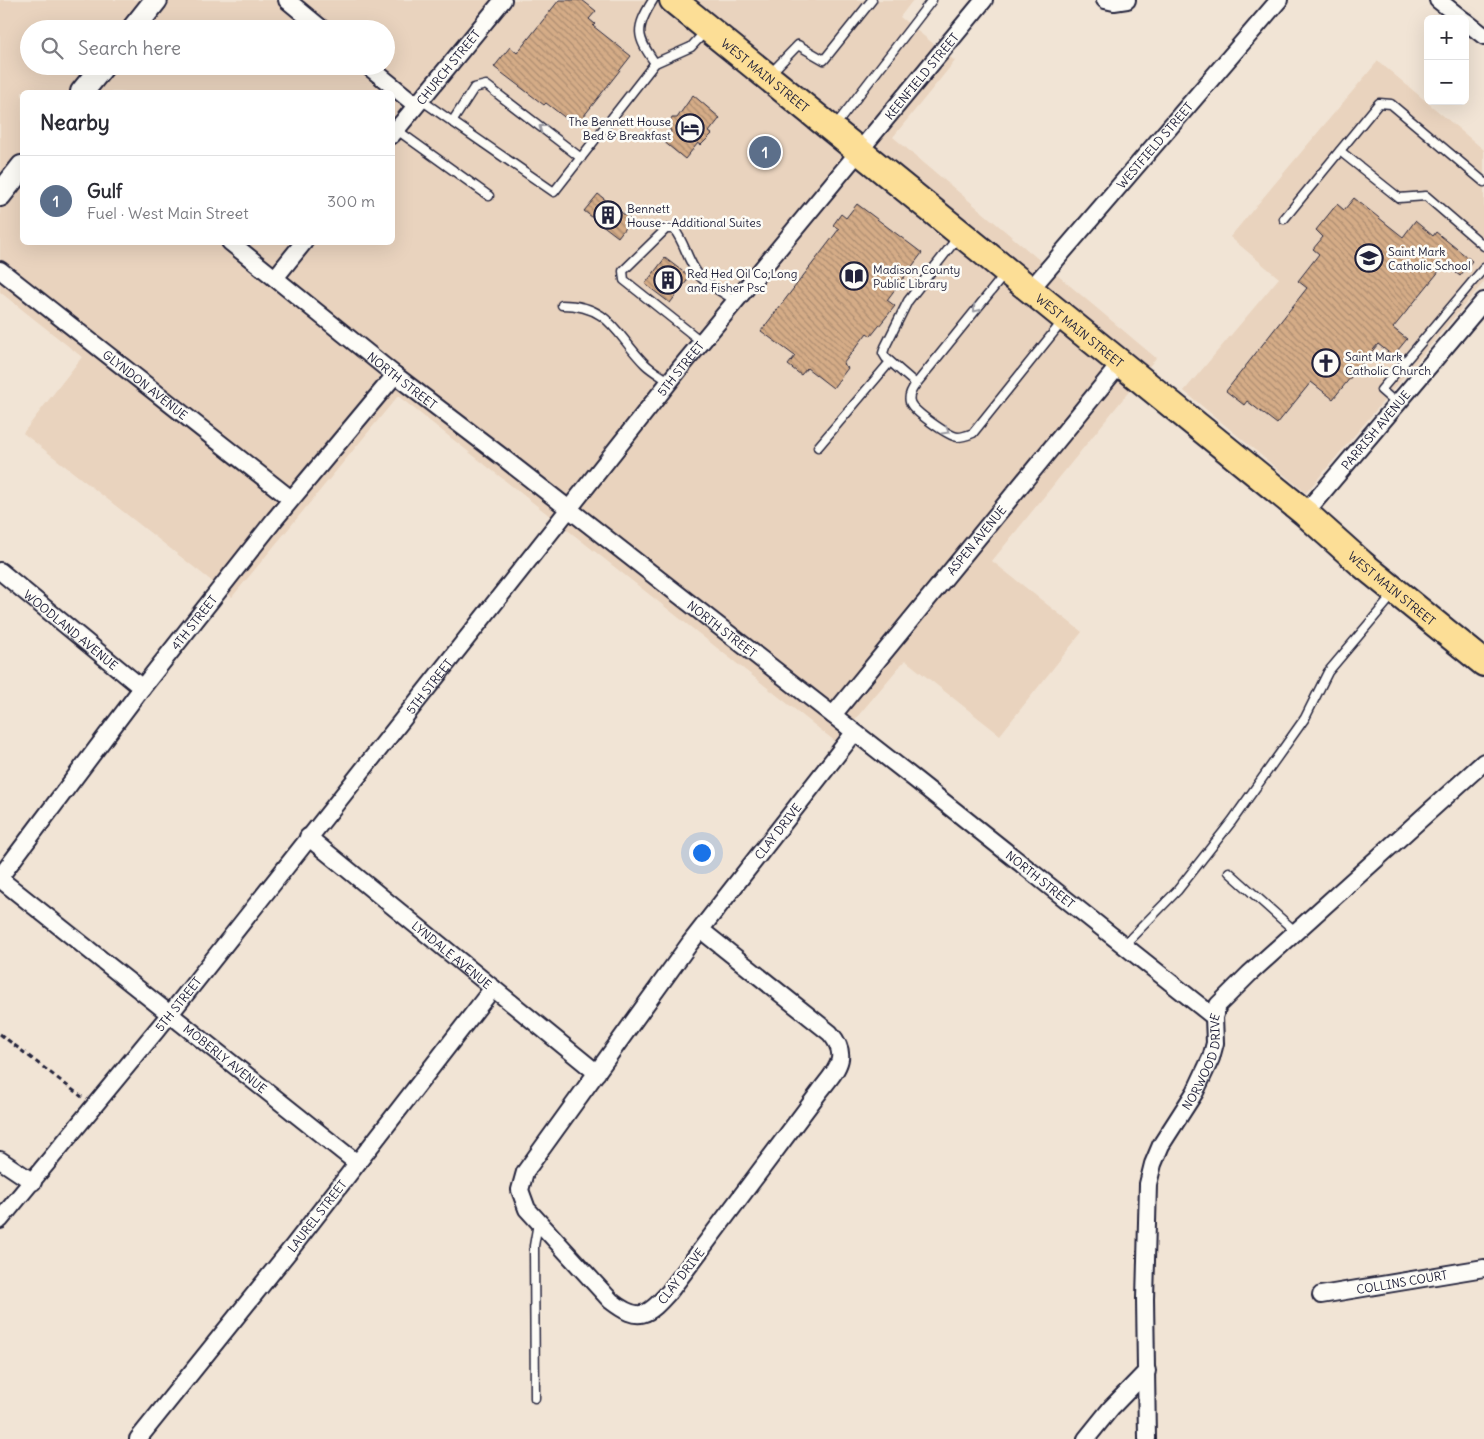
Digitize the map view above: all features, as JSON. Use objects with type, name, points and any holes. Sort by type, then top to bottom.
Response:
[{"type":"main road","name":"WEST MAIN STREET","points":[[673,0],[1305,514],[1396,592],[1484,663]]},
{"type":"street","points":[[140,20],[156,0]]},
{"type":"street","points":[[287,0],[311,20]]},
{"type":"street","name":"CHURCH STREET","points":[[395,133],[418,102],[503,0]]},
{"type":"street","name":"KEENFIELD STREET","points":[[860,152],[984,0]]},
{"type":"street","points":[[1105,0],[1114,2],[1128,0]]},
{"type":"street","name":"WESTFIELD STREET","points":[[1030,290],[1279,0]]},
{"type":"street","points":[[1438,0],[1457,15]]},
{"type":"street","points":[[1469,24],[1484,36]]},
{"type":"street","points":[[84,90],[96,75]]},
{"type":"street","points":[[380,75],[418,102]]},
{"type":"street","name":"5TH STREET","points":[[0,1220],[170,1014],[702,342],[860,152]]},
{"type":"street","points":[[0,195],[20,170]]},
{"type":"street","name":"NORTH STREET","points":[[234,245],[395,375],[833,715],[1214,1017]]},
{"type":"street","points":[[275,278],[302,245]]},
{"type":"street","name":"GLYNDON AVENUE","points":[[0,270],[291,499]]},
{"type":"street","name":"PARRISH AVENUE","points":[[1305,514],[1484,301]]},
{"type":"street","name":"ASPEN AVENUE","points":[[833,715],[1120,364]]},
{"type":"street","name":"4TH STREET","points":[[0,878],[142,688],[291,499],[395,375]]},
{"type":"street","name":"WOODLAND AVENUE","points":[[0,571],[142,688]]},
{"type":"street","name":"CLAY DRIVE","points":[[700,930],[830,1033],[841,1047],[838,1065],[653,1310],[635,1315],[623,1311],[598,1288],[538,1223],[521,1197],[520,1184],[539,1149],[597,1073],[700,930],[854,732]]},
{"type":"street","name":"NORWOOD DRIVE","points":[[1147,1439],[1146,1244],[1148,1184],[1153,1164],[1162,1145],[1195,1092],[1211,1058],[1215,1043],[1214,1017],[1218,1005],[1484,762]]},
{"type":"street","name":"LYNDALE AVENUE","points":[[308,838],[597,1073]]},
{"type":"street","name":"MOBERLY AVENUE","points":[[0,878],[357,1163]]},
{"type":"street","name":"LAUREL STREET","points":[[138,1439],[493,988]]},
{"type":"street","points":[[0,1160],[33,1182]]},
{"type":"street","name":"COLLINS COURT","points":[[1321,1295],[1484,1268]]},
{"type":"street","points":[[1086,1439],[1110,1408],[1147,1371]]},
{"type":"lane","points":[[653,0],[642,17],[640,31],[641,43],[655,64]]},
{"type":"lane","points":[[767,77],[798,45],[824,60],[872,0]]},
{"type":"lane","points":[[832,130],[932,0]]},
{"type":"lane","points":[[418,102],[452,122],[554,192],[655,64],[691,47],[708,28]]},
{"type":"lane","points":[[452,122],[474,88],[486,85],[581,158]]},
{"type":"lane","points":[[1284,219],[1379,103],[1391,104],[1484,182]]},
{"type":"lane","points":[[395,133],[489,196]]},
{"type":"lane","points":[[1340,151],[1399,198],[1426,196],[1484,246]]},
{"type":"lane","points":[[702,342],[624,280],[623,271],[666,229],[674,229],[682,239],[687,256],[699,276],[736,301]]},
{"type":"lane","points":[[916,384],[890,362],[883,353],[908,301],[961,234]]},
{"type":"lane","points":[[1397,404],[1381,390],[1484,268]]},
{"type":"lane","points":[[1007,272],[910,393],[910,402],[917,411],[949,434],[958,437],[973,433],[1065,319]]},
{"type":"lane","points":[[562,305],[590,308],[621,332],[645,364],[670,382]]},
{"type":"lane","points":[[818,447],[890,362]]},
{"type":"lane","points":[[1124,945],[1177,891],[1232,822],[1305,718],[1328,672],[1396,592]]},
{"type":"lane","points":[[1229,872],[1296,932]]},
{"type":"lane","points":[[535,1398],[534,1246],[538,1223]]},
{"type":"path","points":[[0,1034],[94,1107]]},
{"type":"shaded area","points":[[0,0],[913,0],[900,17],[955,61],[893,137],[1156,358],[992,561],[1082,632],[1000,735],[905,660],[836,742],[398,396],[232,597],[23,433],[82,357],[0,292]]},
{"type":"shaded area","name":"Saint Mark Catholic School","points":[[1378,61],[1424,100],[1424,105],[1430,105],[1484,150],[1484,282],[1306,493],[1184,391],[1279,278],[1230,237]]},
{"type":"building","points":[[559,0],[582,0],[596,11],[589,19],[595,24],[593,26],[631,56],[576,126],[546,103],[544,105],[494,67],[510,47],[517,53]]},
{"type":"building","name":"The Bennett House Bed & Breakfast","points":[[693,95],[720,118],[709,132],[712,134],[701,145],[698,143],[685,159],[663,141],[671,131],[668,126],[672,118],[677,118]]},
{"type":"building","name":"Bennett House--Additional Suites","points":[[598,194],[631,220],[618,237],[584,211]]},
{"type":"building","points":[[1354,198],[1403,237],[1415,221],[1433,236],[1436,232],[1472,261],[1460,276],[1445,264],[1393,328],[1407,339],[1393,356],[1378,344],[1333,399],[1311,382],[1277,424],[1247,401],[1244,405],[1226,391],[1307,288],[1298,281],[1319,254],[1313,249],[1323,237],[1316,230],[1337,204],[1344,210]]},
{"type":"building","name":"Madison County Public Library","points":[[857,204],[922,253],[887,300],[895,306],[871,336],[867,333],[843,364],[848,368],[833,388],[807,368],[801,375],[788,365],[795,356],[761,331],[839,229],[833,225],[841,214],[846,218]]},
{"type":"building","name":"Red Hed Oil Co;Long and Fisher Psc","points":[[665,258],[690,277],[670,303],[645,284]]},
{"type":"place","name":"The Bennett House Bed & Breakfast","points":[[690,128]]},
{"type":"place","name":"Gulf","points":[[765,152]]},
{"type":"place","name":"Bennett House--Additional Suites","points":[[608,215]]},
{"type":"place","name":"Saint Mark Catholic School","points":[[1369,258]]},
{"type":"place","name":"Madison County Public Library","points":[[854,276]]},
{"type":"place","name":"Red Hed Oil Co;Long and Fisher Psc","points":[[668,280]]},
{"type":"place","name":"Saint Mark Catholic Church","points":[[1326,363]]}]
